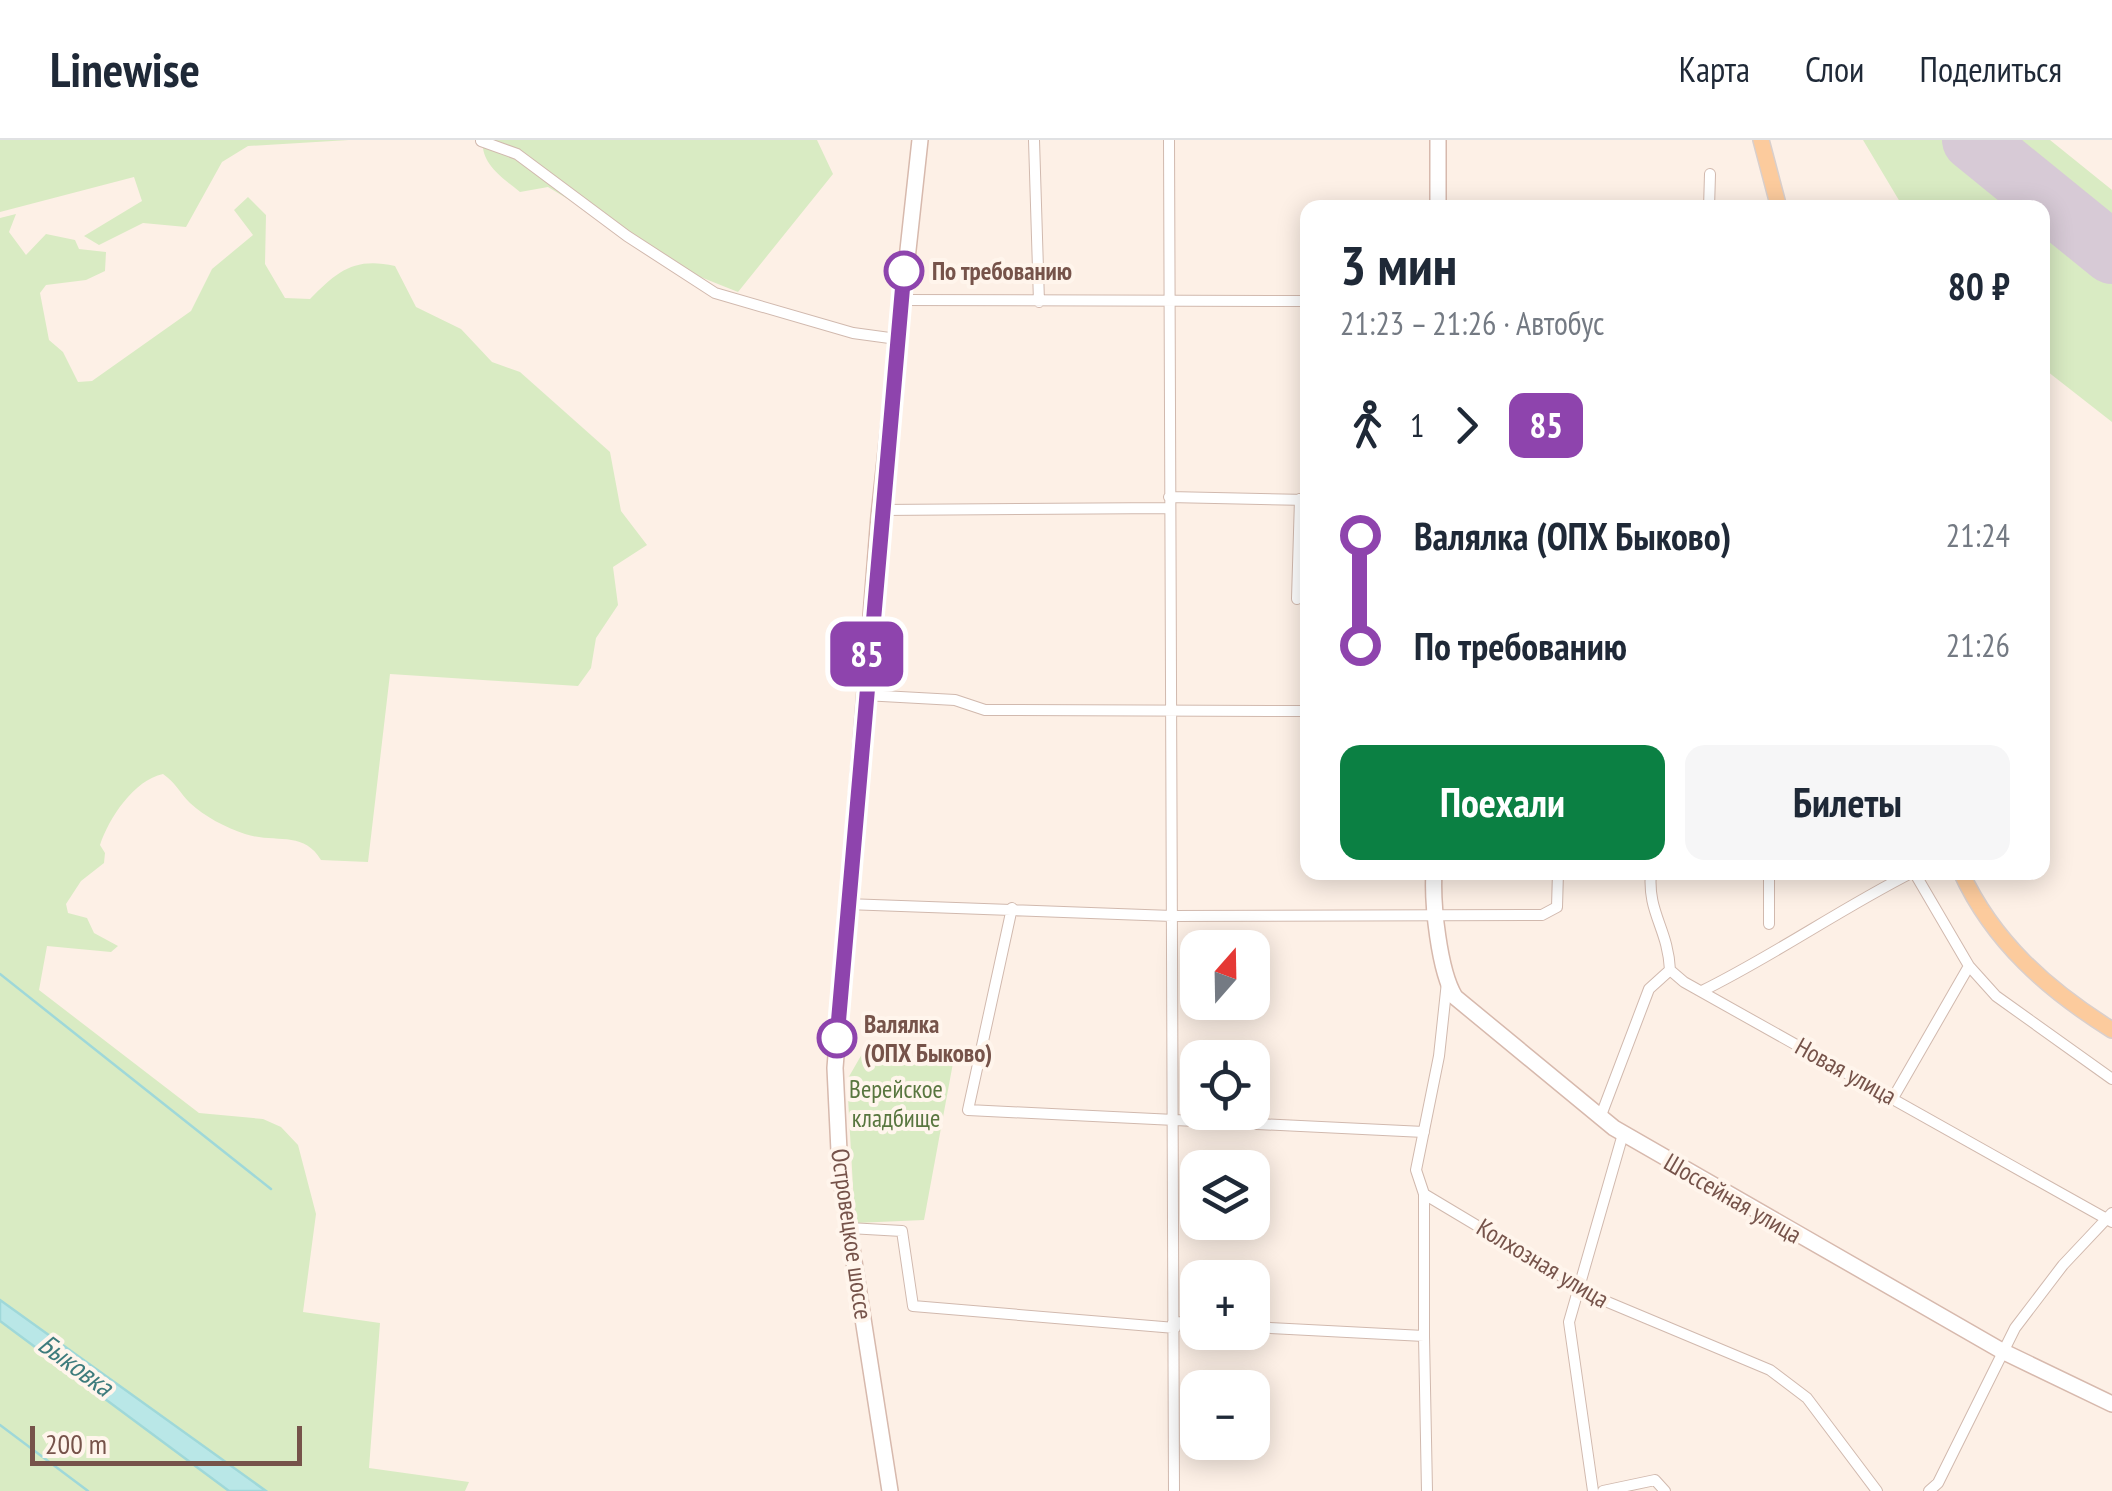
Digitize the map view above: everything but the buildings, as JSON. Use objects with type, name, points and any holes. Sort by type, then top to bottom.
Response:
[{"type":"main road","name":"Островецкое шоссе","points":[[890,1491],[840,1172],[835,1068],[845,904],[880,510],[920,140]]},
{"type":"main road","points":[[1438,140],[1438,200]]},
{"type":"main road","points":[[1761,140],[1777,200]]},
{"type":"main road","points":[[1434,880],[1432,914],[1441,934],[1447,982]]},
{"type":"main road","points":[[1966,880],[1991,924],[2023,962],[2112,1030]]},
{"type":"main road","name":"Шоссейная улица","points":[[1447,982],[1471,1013],[1623,1134],[2002,1351],[2112,1404]]},
{"type":"street","points":[[481,140],[517,154],[627,236],[715,293],[853,333],[897,339]]},
{"type":"street","points":[[1034,140],[1038,302]]},
{"type":"street","points":[[1169,140],[1174,1491]]},
{"type":"street","points":[[1709,200],[1710,174]]},
{"type":"street","points":[[900,300],[1300,301]]},
{"type":"street","points":[[880,510],[1300,500]]},
{"type":"street","points":[[1297,599],[1300,557]]},
{"type":"street","points":[[864,696],[955,700],[985,710],[1300,711]]},
{"type":"street","points":[[845,904],[1172,916],[1542,915],[1557,907],[1558,880]]},
{"type":"street","points":[[1600,1118],[1649,989],[1670,970],[1668,938],[1648,900],[1649,880]]},
{"type":"street","points":[[1769,880],[1769,924]]},
{"type":"street","points":[[1702,991],[1782,951],[1838,910],[1897,880]]},
{"type":"street","points":[[1918,880],[1969,966],[1996,996],[2112,1079]]},
{"type":"street","points":[[1012,908],[968,1110],[1424,1132]]},
{"type":"street","points":[[1894,1098],[1969,966]]},
{"type":"street","name":"Новая улица","points":[[1670,970],[2110,1218]]},
{"type":"street","points":[[1426,1491],[1424,1194],[1416,1170],[1447,982]]},
{"type":"street","points":[[1592,1491],[1568,1330],[1623,1134]]},
{"type":"street","name":"Колхозная улица","points":[[1424,1194],[1578,1288],[1720,1346],[1786,1380],[1807,1398],[1877,1491]]},
{"type":"street","points":[[1929,1491],[1938,1483],[2002,1351],[2046,1286],[2110,1218]]},
{"type":"street","points":[[849,1228],[902,1232],[913,1306],[1180,1324]]},
{"type":"street","points":[[1270,1328],[1424,1336]]},
{"type":"street","points":[[1603,1491],[1655,1480],[1666,1491]]},
{"type":"green space","points":[[0,140],[349,140],[248,146],[222,162],[186,227],[143,223],[99,245],[84,236],[142,201],[134,177],[0,212]]},
{"type":"green space","points":[[483,140],[817,140],[833,174],[738,292],[688,272],[548,187],[520,192],[489,164]]},
{"type":"green space","points":[[1863,140],[2050,140],[2112,190],[2112,422],[2050,373],[2050,200],[1899,200]]},
{"type":"green space","points":[[248,197],[266,215],[265,264],[285,298],[310,299],[338,274],[357,265],[395,266],[416,307],[461,329],[492,362],[520,372],[610,452],[621,511],[647,545],[613,567],[618,605],[596,638],[591,668],[578,686],[390,674],[368,862],[321,860],[297,841],[256,837],[230,828],[196,808],[163,774],[142,784],[116,812],[104,834],[100,845],[105,853],[104,863],[81,881],[66,904],[68,913],[87,918],[94,933],[118,946],[111,952],[47,946],[39,990],[199,1113],[263,1119],[281,1127],[298,1145],[316,1214],[303,1312],[380,1323],[369,1468],[469,1482],[465,1491],[266,1491],[0,1300],[0,218],[16,214],[9,232],[26,255],[46,234],[75,240],[79,249],[106,252],[105,271],[86,280],[46,285],[40,293],[49,340],[63,352],[78,382],[92,381],[191,311],[212,269],[253,235],[234,210]]},
{"type":"green space","name":"Верейское кладбище","points":[[866,1047],[953,1063],[924,1220],[855,1223],[847,1080]]},
{"type":"green space","points":[[0,1321],[223,1486],[229,1491],[0,1491]]},
{"type":"water","name":"Быковка","points":[[0,1300],[266,1491],[229,1491],[0,1321]]},
{"type":"waterway","points":[[0,974],[271,1189]]},
{"type":"waterway","points":[[0,1425],[88,1491]]},
{"type":"runway","points":[[1973,140],[2047,200]]},
{"type":"runway","points":[[2050,203],[2112,253]]},
{"type":"bus line","name":"85","points":[[837,1038],[845,904],[904,271]]},
{"type":"place","name":"По требованию","points":[[904,271]]},
{"type":"place","name":"Валялка (ОПХ Быково)","points":[[837,1038]]}]
